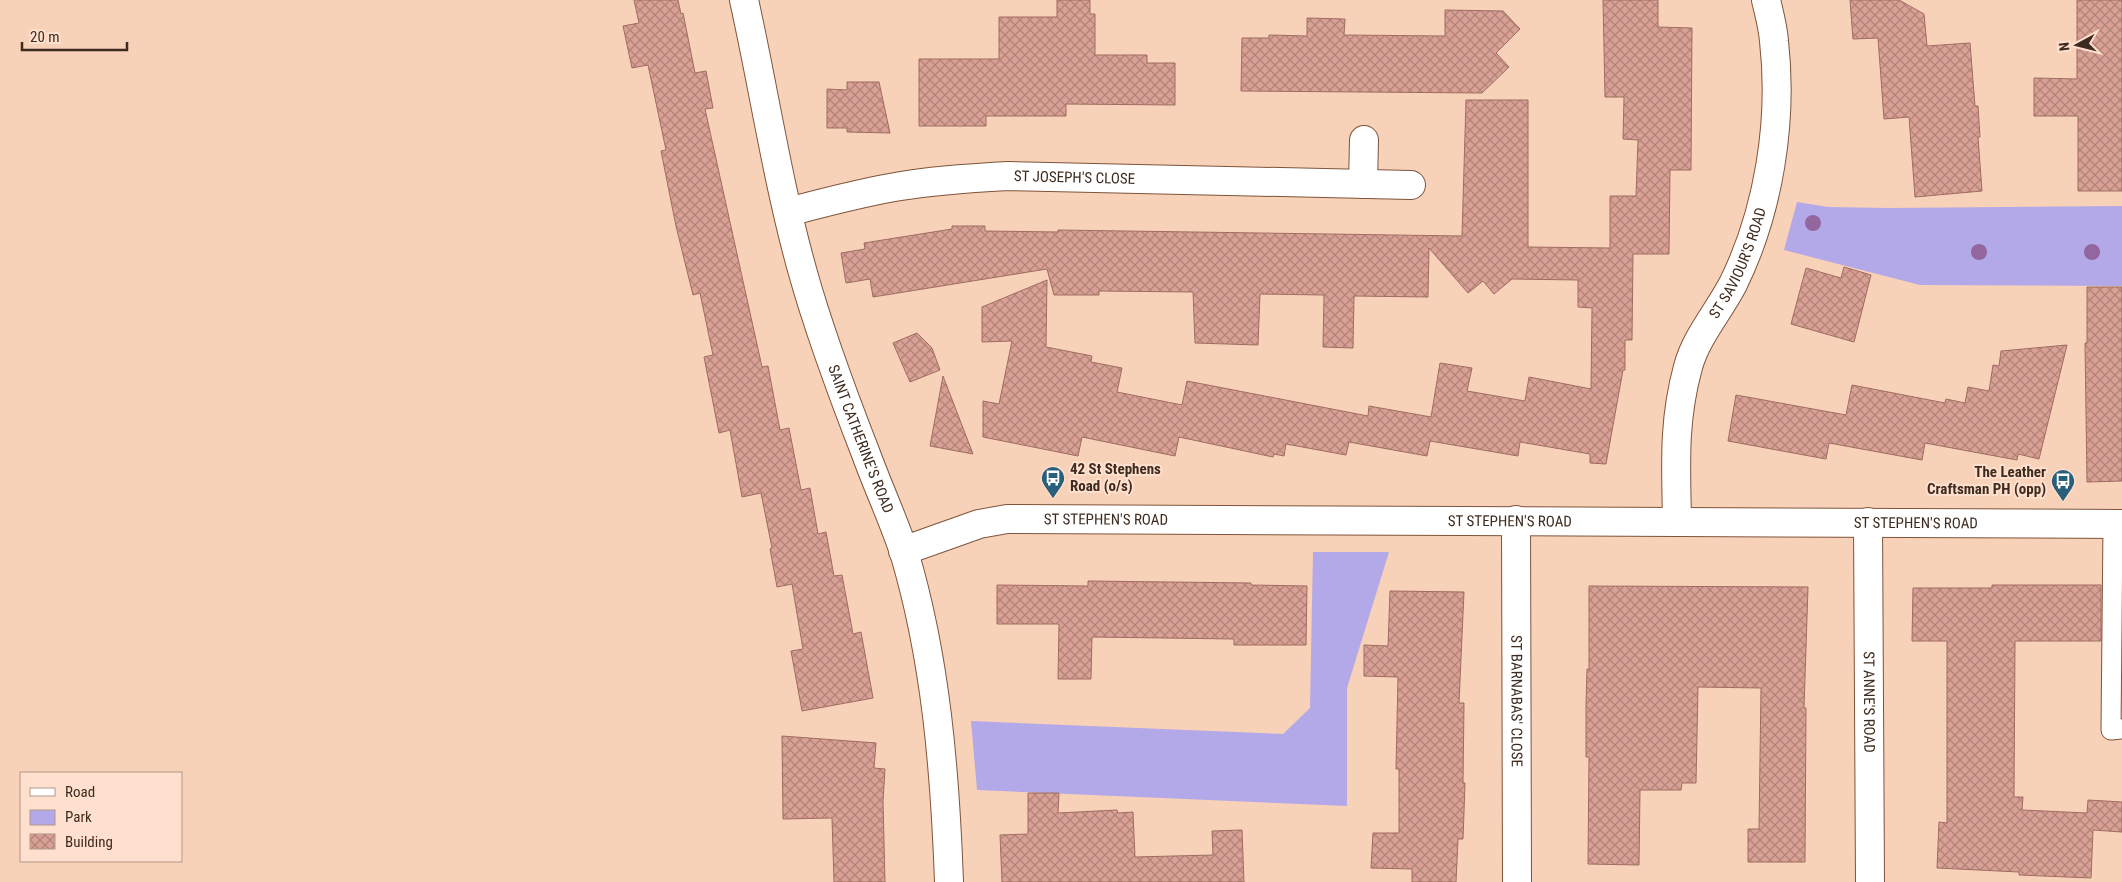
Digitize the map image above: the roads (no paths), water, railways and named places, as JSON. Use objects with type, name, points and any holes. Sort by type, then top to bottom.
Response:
[{"type":"street","name":"SAINT CATHERINE'S ROAD","points":[[744,0],[788,212],[803,272],[854,425],[903,551],[918,607],[932,682],[942,759],[949,882]]},
{"type":"street","name":"ST SAVIOUR'S ROAD","points":[[1677,521],[1676,432],[1680,400],[1688,364],[1733,284],[1749,246],[1762,204],[1771,156],[1777,74],[1774,38],[1766,0]]},
{"type":"street","points":[[1363,184],[1364,140]]},
{"type":"street","name":"ST JOSEPH'S CLOSE","points":[[788,212],[845,196],[902,185],[1008,176],[1411,185]]},
{"type":"street","name":"ST STEPHEN'S ROAD","points":[[903,551],[979,524],[1008,519],[2118,524]]},
{"type":"street","name":"ST BARNABAS' CLOSE","points":[[1516,520],[1517,882]]},
{"type":"street","name":"ST ANNE'S ROAD","points":[[1868,522],[1870,882]]},
{"type":"lane","points":[[2118,524],[2112,730],[2122,729]]},
{"type":"place","name":"42 St Stephens Road (o/s)","points":[[1053,499]]},
{"type":"place","name":"The Leather Craftsman PH (opp)","points":[[2063,502]]}]
